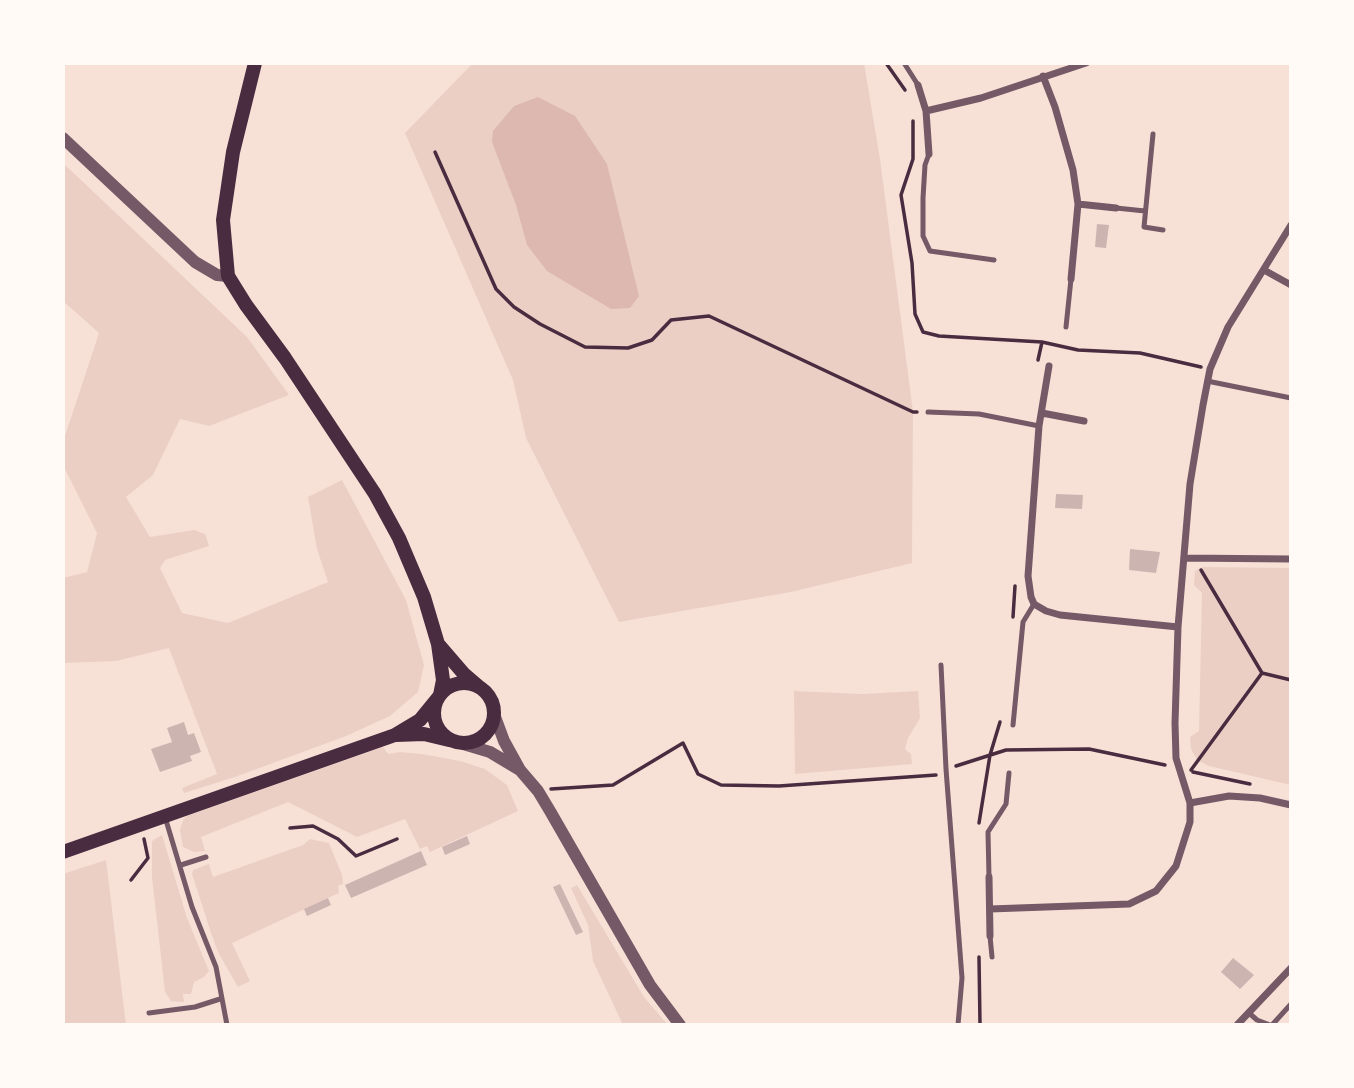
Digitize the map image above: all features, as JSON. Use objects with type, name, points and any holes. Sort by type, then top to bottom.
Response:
[{"type":"main road","points":[[255,63],[233,152],[223,219],[228,276],[375,494],[413,568],[438,644],[443,680],[435,708],[438,727],[456,741]]},
{"type":"main road","points":[[395,735],[424,734],[456,741],[479,739],[492,724],[494,714],[490,698],[438,644]]},
{"type":"main road","points":[[63,852],[395,735],[420,720],[439,697],[454,685],[471,684],[478,687]]},
{"type":"street","points":[[926,111],[981,99],[1086,63]]},
{"type":"street","points":[[1043,76],[1073,170],[1078,204],[1071,279]]},
{"type":"street","points":[[918,85],[926,111],[929,154]]},
{"type":"street","points":[[63,138],[195,262],[217,275],[228,276]]},
{"type":"street","points":[[1078,204],[1116,208]]},
{"type":"street","points":[[990,909],[1129,904],[1156,891],[1176,866],[1189,822],[1190,803],[1178,768],[1175,723],[1178,627],[1190,484],[1210,369],[1228,327],[1291,225]]},
{"type":"street","points":[[1264,270],[1291,285]]},
{"type":"street","points":[[1049,366],[1039,426],[1028,576],[1034,604],[1060,615],[1178,627]]},
{"type":"street","points":[[1042,413],[1083,421]]},
{"type":"street","points":[[1184,558],[1291,559]]},
{"type":"street","points":[[494,714],[504,741],[520,770],[538,791],[650,985],[679,1024]]},
{"type":"street","points":[[456,741],[490,752],[520,770]]},
{"type":"street","points":[[1190,803],[1229,796],[1260,798],[1291,805]]},
{"type":"street","points":[[989,877],[990,936]]},
{"type":"street","points":[[1237,1025],[1291,968]]},
{"type":"lane","points":[[904,63],[918,85]]},
{"type":"lane","points":[[1153,134],[1144,227],[1163,230]]},
{"type":"lane","points":[[929,154],[925,165],[923,236],[930,251],[994,260]]},
{"type":"lane","points":[[1116,208],[1145,211]]},
{"type":"lane","points":[[1066,327],[1071,279]]},
{"type":"lane","points":[[1208,381],[1291,398]]},
{"type":"lane","points":[[928,412],[979,414],[1039,426]]},
{"type":"lane","points":[[1013,725],[1023,622],[1034,604]]},
{"type":"lane","points":[[941,665],[962,978],[958,1025]]},
{"type":"lane","points":[[989,877],[988,832],[1006,804],[1009,773]]},
{"type":"lane","points":[[165,816],[192,907],[216,967],[227,1025]]},
{"type":"lane","points":[[181,865],[206,857]]},
{"type":"lane","points":[[990,936],[992,957]]},
{"type":"lane","points":[[149,1013],[195,1007],[220,999]]},
{"type":"lane","points":[[1249,1013],[1257,1020],[1271,1025],[1291,1004]]},
{"type":"path","points":[[886,63],[905,89],[909,102]]},
{"type":"path","points":[[913,115],[913,159],[901,195],[912,262],[915,314],[923,332],[939,336],[1042,342],[1077,350],[1140,354],[1210,369]]},
{"type":"path","points":[[435,152],[496,289],[514,307],[540,324],[585,347],[628,348],[652,340],[671,320],[709,316],[913,412],[928,412]]},
{"type":"path","points":[[1036,369],[1042,342]]},
{"type":"path","points":[[1196,559],[1262,673],[1291,680]]},
{"type":"path","points":[[1012,628],[1016,575]]},
{"type":"path","points":[[1253,784],[1190,771],[1262,673]]},
{"type":"path","points":[[979,827],[990,755],[1001,715]]},
{"type":"path","points":[[538,791],[613,785],[683,743],[698,774],[721,785],[779,786],[934,776],[946,769],[1006,750],[1089,749],[1178,768]]},
{"type":"path","points":[[131,880],[148,858],[140,825]]},
{"type":"path","points":[[290,828],[313,826],[338,839],[356,856],[397,839]]},
{"type":"path","points":[[979,955],[980,1025]]},
{"type":"shaded area","points":[[473,63],[864,63],[880,159],[913,412],[912,563],[791,592],[619,622],[526,438],[513,380],[405,133]]},
{"type":"shaded area","points":[[538,97],[575,116],[607,164],[639,296],[630,308],[611,309],[547,271],[527,245],[516,205],[492,142],[493,131],[514,106]]},
{"type":"shaded area","points":[[63,163],[247,337],[289,395],[209,426],[180,419],[153,475],[126,497],[150,537],[194,530],[205,534],[209,546],[165,560],[160,568],[182,613],[228,623],[328,582],[317,549],[308,497],[342,480],[406,600],[424,665],[418,692],[390,716],[346,736],[184,793],[182,788],[217,774],[169,648],[116,661],[63,663],[63,578],[87,572],[97,533],[63,465],[63,442],[99,333],[63,301]]},
{"type":"shaded area","points":[[1202,567],[1291,568],[1291,785],[1209,766],[1197,760],[1191,749],[1190,737],[1199,731],[1202,593],[1194,585],[1195,571]]},
{"type":"shaded area","points":[[794,691],[862,694],[918,691],[920,718],[905,749],[911,754],[912,764],[795,774]]},
{"type":"shaded area","points":[[383,747],[388,754],[422,754],[485,769],[507,785],[518,811],[430,852],[427,846],[420,849],[405,819],[357,837],[288,802],[201,837],[205,851],[194,852],[183,847],[180,830],[187,816]]},
{"type":"shaded area","points":[[162,835],[187,918],[209,971],[194,982],[191,994],[183,994],[184,1002],[171,1001],[165,992],[152,877],[152,841]]},
{"type":"shaded area","points":[[310,839],[329,843],[342,875],[343,884],[338,886],[339,893],[232,943],[250,981],[238,987],[218,952],[192,874],[193,870],[209,864],[213,877],[303,845]]},
{"type":"shaded area","points":[[106,860],[126,1025],[63,1025],[63,874]]},
{"type":"shaded area","points":[[577,885],[644,997],[668,1025],[623,1025],[593,961],[588,925],[571,888]]},
{"type":"building","points":[[1097,224],[1109,225],[1106,248],[1095,247]]},
{"type":"building","points":[[1056,494],[1083,495],[1082,509],[1055,508]]},
{"type":"building","points":[[1130,549],[1160,552],[1156,573],[1129,570]]},
{"type":"building","points":[[184,722],[188,735],[194,733],[201,752],[190,756],[192,761],[160,772],[151,749],[172,742],[167,728]]},
{"type":"building","points":[[467,836],[470,844],[445,855],[442,847]]},
{"type":"building","points":[[421,851],[427,865],[351,898],[345,885]]},
{"type":"building","points":[[560,884],[583,932],[576,935],[553,887]]},
{"type":"building","points":[[328,898],[331,905],[307,916],[304,909]]},
{"type":"building","points":[[1233,958],[1254,975],[1240,989],[1221,972]]}]
